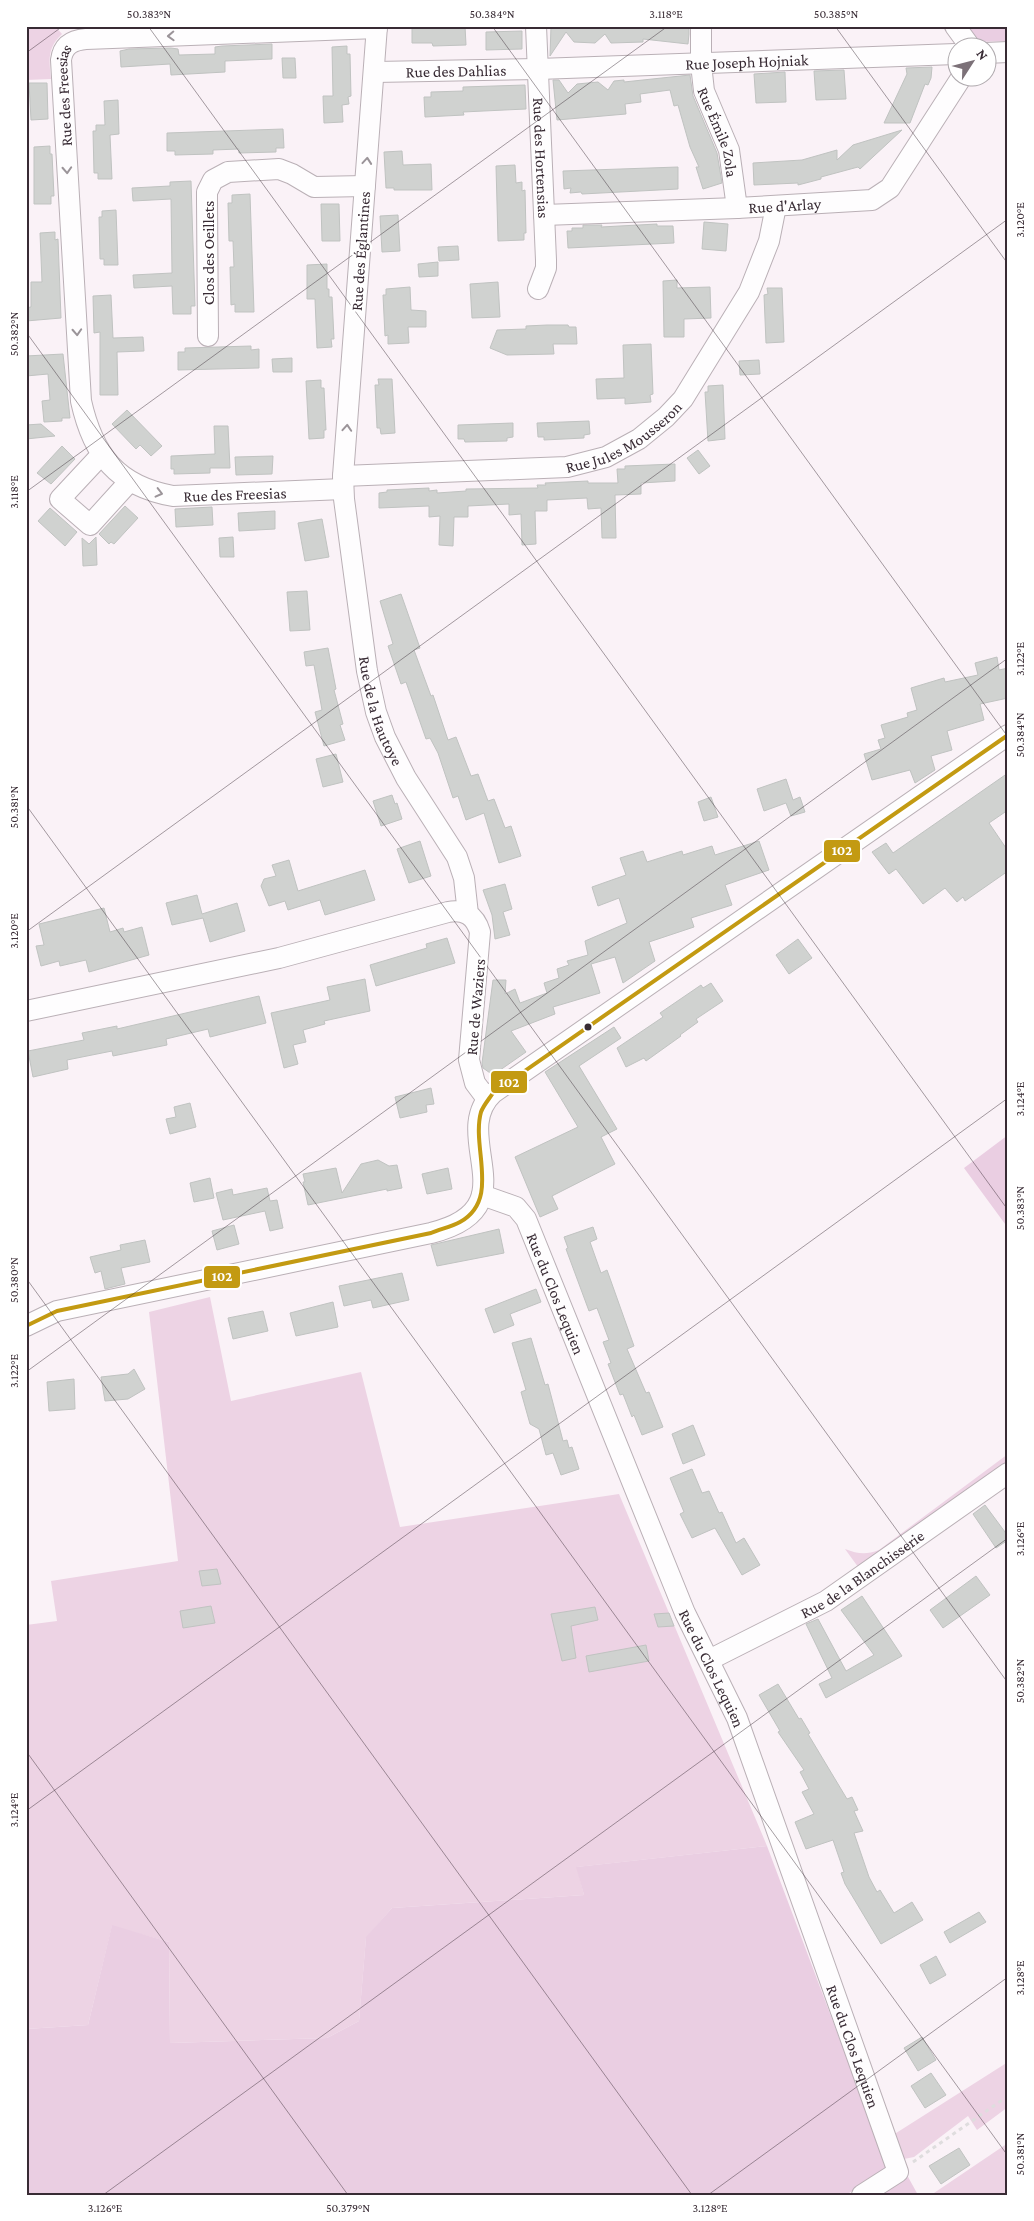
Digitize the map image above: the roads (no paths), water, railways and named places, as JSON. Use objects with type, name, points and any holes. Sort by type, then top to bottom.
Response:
[{"type":"street","name":"Rue des Hortensias","points":[[536,26],[546,268],[538,289]]},
{"type":"street","name":"Rue Émile Zola","points":[[701,26],[700,64],[704,91],[726,141],[731,159],[737,208]]},
{"type":"street","points":[[956,26],[964,38]]},
{"type":"street","name":"Rue des Églantines","points":[[343,483],[377,27]]},
{"type":"street","name":"Rue des Freesias","points":[[343,483],[173,496],[156,493],[129,482],[116,472],[101,454],[88,430],[81,396],[61,60],[64,48],[74,41],[86,39],[377,27]]},
{"type":"street","name":"Rue Joseph Hojniak","points":[[538,69],[946,54]]},
{"type":"street","name":"Rue des Dahlias","points":[[375,72],[538,69]]},
{"type":"street","name":"Rue d'Arlay","points":[[544,216],[865,202],[884,194],[890,188],[955,88]]},
{"type":"street","name":"Clos des Oeillets","points":[[208,336],[207,192],[213,180],[228,172],[279,169],[314,187],[365,186]]},
{"type":"street","name":"Rue Jules Mousseron","points":[[343,483],[567,467],[606,458],[639,440],[666,418],[683,399],[749,292],[769,241],[776,206]]},
{"type":"street","points":[[101,454],[60,499],[90,525],[129,482]]},
{"type":"street","name":"Rue de la Hautoye","points":[[343,483],[367,671],[376,712],[385,737],[406,778],[458,857],[464,878],[468,914]]},
{"type":"street","points":[[26,1326],[57,1312],[441,1231],[459,1223],[466,1218],[482,1195],[485,1179],[478,1124],[482,1106],[487,1099],[508,1082],[1008,735]]},
{"type":"street","points":[[26,1011],[279,958],[448,912],[462,911],[468,914]]},
{"type":"street","name":"Rue de Waziers","points":[[468,914],[478,925],[481,939],[470,1068],[475,1083],[487,1099]]},
{"type":"street","name":"Rue du Clos Lequien","points":[[482,1195],[516,1208],[526,1219],[685,1613],[737,1718],[898,2172],[862,2195]]},
{"type":"street","name":"Rue de la Blanchisserie","points":[[708,1660],[826,1601],[1008,1473]]}]
